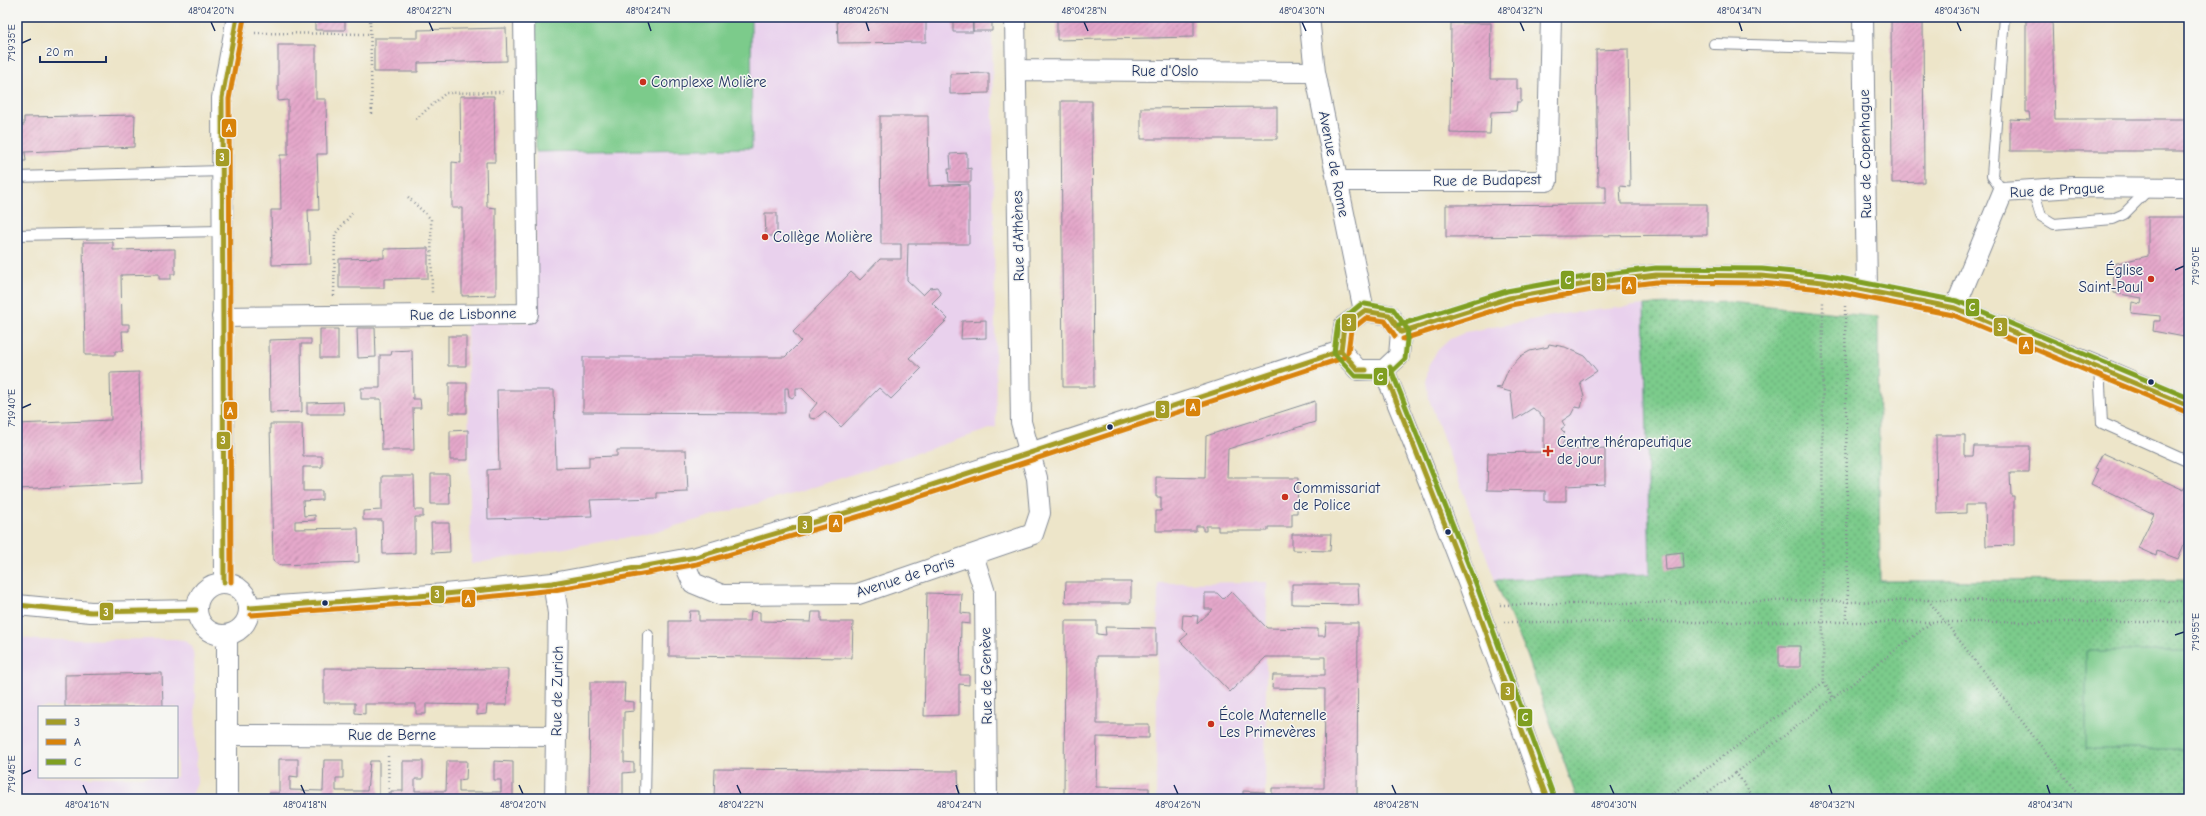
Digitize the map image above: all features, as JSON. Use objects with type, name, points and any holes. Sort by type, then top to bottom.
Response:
[{"type":"street","name":"Rue de Lisbonne","points":[[222,317],[528,314],[524,17]]},
{"type":"street","name":"Rue d'Athènes","points":[[1015,17],[1021,422],[1030,454]]},
{"type":"street","name":"Avenue de Rome","points":[[1309,17],[1315,72],[1364,311]]},
{"type":"street","name":"Rue de Budapest","points":[[1337,181],[1547,181],[1551,17]]},
{"type":"street","name":"Rue de Copenhague","points":[[1863,17],[1866,291]]},
{"type":"street","points":[[224,582],[220,171],[222,98],[235,25]]},
{"type":"street","name":"Rue d'Oslo","points":[[1016,70],[1315,72]]},
{"type":"street","name":"Rue de Prague","points":[[1955,308],[2003,192],[2074,187],[2189,188]]},
{"type":"street","points":[[1401,332],[1508,298],[1591,282],[1656,276],[1761,276],[1823,282],[1955,308],[2099,367],[2189,406]]},
{"type":"street","points":[[1364,311],[1388,316],[1401,332],[1399,356],[1384,370],[1358,370],[1341,351],[1344,326],[1364,311]]},
{"type":"street","points":[[250,608],[445,594],[553,583],[683,560],[862,508],[1341,351]]},
{"type":"street","points":[[1384,370],[1516,711],[1547,799]]},
{"type":"street","name":"Avenue de Paris","points":[[683,560],[693,583],[722,595],[831,596],[858,594],[1034,534],[1040,513],[1037,478],[1030,454]]},
{"type":"street","name":"Rue de Genève","points":[[973,555],[985,593],[987,799]]},
{"type":"street","points":[[224,582],[238,586],[242,590],[248,600],[250,608],[245,624],[239,631],[227,635],[218,635],[208,630],[201,624],[196,610],[202,592],[211,585],[224,582]]},
{"type":"street","name":"Rue de Zurich","points":[[553,583],[558,613],[555,799]]},
{"type":"street","points":[[17,605],[91,612],[196,610]]},
{"type":"street","points":[[227,635],[227,799]]},
{"type":"street","name":"Rue de Berne","points":[[228,735],[556,736]]},
{"type":"lane","points":[[2003,192],[1992,176],[2004,17]]},
{"type":"lane","points":[[1714,44],[1864,48]]},
{"type":"lane","points":[[17,177],[220,171]]},
{"type":"lane","points":[[2033,190],[2041,216],[2054,224],[2113,219],[2124,214],[2150,188]]},
{"type":"lane","points":[[17,234],[221,231]]},
{"type":"lane","points":[[2099,367],[2102,423],[2189,462]]},
{"type":"lane","points":[[645,799],[648,635]]},
{"type":"path","points":[[370,17],[372,116]]},
{"type":"path","points":[[235,25],[370,34]]},
{"type":"path","points":[[416,119],[446,92],[525,92]]},
{"type":"path","points":[[408,197],[431,219],[433,315]]},
{"type":"path","points":[[334,316],[335,234],[354,211]]},
{"type":"path","points":[[1823,282],[1822,600],[1824,682],[1834,698]]},
{"type":"path","points":[[1844,286],[1848,602],[1846,622]]},
{"type":"path","points":[[1479,614],[1822,600],[1848,602],[1927,600],[2189,601]]},
{"type":"path","points":[[1927,600],[2082,799]]},
{"type":"path","points":[[1479,614],[1823,622],[2189,622]]},
{"type":"path","points":[[1698,799],[1736,773],[1932,622]]},
{"type":"path","points":[[1665,799],[1824,682]]},
{"type":"path","points":[[388,735],[389,799]]},
{"type":"path","points":[[1736,773],[1755,799]]},
{"type":"shaded area","name":"Collège Molière","points":[[751,17],[992,17],[996,427],[796,493],[642,535],[471,564],[467,323],[536,322],[536,152],[752,148]]},
{"type":"shaded area","name":"Centre thérapeutique de jour","points":[[1644,305],[1650,574],[1495,580],[1429,399],[1426,382],[1429,364],[1438,350],[1450,339],[1466,332],[1569,313]]},
{"type":"shaded area","name":"École Maternelle Les Primevères","points":[[1267,582],[1265,799],[1156,799],[1158,583]]},
{"type":"shaded area","points":[[17,637],[38,640],[175,639],[183,640],[192,646],[194,658],[197,783],[193,793],[186,799],[17,799]]},
{"type":"green space","name":"Complexe Molière","points":[[535,17],[751,17],[752,148],[536,152]]},
{"type":"green space","points":[[1729,302],[1878,317],[1880,581],[2189,580],[2189,799],[1577,799],[1527,655],[1495,580],[1650,574],[1644,305]]},
{"type":"green space","points":[[2086,651],[2189,651],[2189,749],[2086,749]]},
{"type":"building","points":[[315,17],[345,17],[345,30],[315,30]]},
{"type":"building","points":[[837,17],[926,17],[926,42],[838,43]]},
{"type":"building","points":[[953,17],[972,17],[973,32],[953,32]]},
{"type":"building","points":[[973,17],[992,17],[992,31],[973,31]]},
{"type":"building","points":[[1057,17],[1194,17],[1194,37],[1057,40]]},
{"type":"building","points":[[1891,17],[1923,17],[1924,182],[1892,183]]},
{"type":"building","points":[[2026,17],[2052,17],[2055,119],[2189,119],[2189,151],[2010,151],[2010,119],[2030,120],[2029,112],[2026,112]]},
{"type":"building","points":[[1451,23],[1491,23],[1490,79],[1517,79],[1517,89],[1521,89],[1521,102],[1517,102],[1516,111],[1491,112],[1490,134],[1450,133]]},
{"type":"building","points":[[506,28],[507,61],[418,63],[418,72],[374,72],[374,38],[418,38],[418,30]]},
{"type":"building","points":[[278,45],[316,45],[316,99],[326,99],[327,154],[317,154],[319,210],[308,210],[310,264],[272,265],[271,210],[281,210],[280,155],[288,155],[288,100],[278,101]]},
{"type":"building","points":[[1628,49],[1630,187],[1620,186],[1621,204],[1707,204],[1707,235],[1446,237],[1446,205],[1606,204],[1606,186],[1598,186],[1596,50]]},
{"type":"building","points":[[989,73],[989,93],[950,94],[950,74]]},
{"type":"building","points":[[460,96],[494,96],[495,162],[486,162],[487,207],[496,208],[496,295],[462,296],[462,208],[452,208],[452,162],[461,163]]},
{"type":"building","points":[[1061,101],[1092,101],[1094,387],[1063,387]]},
{"type":"building","points":[[1277,107],[1277,139],[1141,139],[1141,108]]},
{"type":"building","points":[[135,115],[134,147],[25,152],[26,161],[17,161],[17,125],[24,125],[24,117]]},
{"type":"building","points":[[880,116],[928,116],[929,186],[969,184],[969,244],[908,244],[907,280],[923,295],[930,288],[937,287],[941,294],[932,303],[948,319],[909,358],[921,369],[891,399],[879,388],[841,427],[825,411],[815,419],[810,418],[809,413],[817,403],[802,388],[796,388],[796,395],[792,398],[789,396],[788,388],[785,388],[785,413],[583,412],[583,357],[785,357],[801,341],[793,332],[851,272],[860,280],[880,259],[901,259],[901,244],[881,244]]},
{"type":"building","points":[[967,153],[967,169],[971,168],[971,182],[949,182],[948,169],[951,169],[950,154]]},
{"type":"building","points":[[765,213],[777,213],[777,236],[766,236]]},
{"type":"building","name":"Église Saint-Paul","points":[[2148,217],[2189,217],[2189,338],[2153,331],[2154,321],[2160,321],[2160,316],[2131,313],[2132,302],[2141,304],[2142,298],[2114,293],[2113,264],[2148,256]]},
{"type":"building","points":[[83,242],[113,242],[113,250],[175,249],[175,274],[171,274],[171,279],[159,279],[159,274],[121,275],[122,324],[129,324],[129,331],[122,331],[123,351],[115,351],[115,355],[85,355]]},
{"type":"building","points":[[428,248],[428,278],[384,279],[384,288],[339,288],[339,259],[384,258],[384,249]]},
{"type":"building","points":[[986,320],[986,338],[961,339],[962,321]]},
{"type":"building","points":[[357,328],[375,328],[376,357],[358,358]]},
{"type":"building","points":[[320,329],[338,329],[338,358],[320,358]]},
{"type":"building","points":[[448,336],[466,336],[466,366],[448,366]]},
{"type":"building","points":[[311,339],[311,344],[301,344],[302,412],[270,413],[269,340]]},
{"type":"building","points":[[1549,344],[1565,347],[1585,356],[1597,371],[1580,382],[1584,397],[1581,408],[1575,407],[1571,415],[1562,421],[1565,426],[1561,429],[1565,433],[1562,436],[1564,441],[1562,444],[1566,450],[1605,448],[1605,484],[1566,486],[1566,501],[1545,501],[1545,491],[1487,490],[1488,453],[1544,452],[1544,418],[1533,408],[1514,420],[1511,392],[1496,388],[1501,387],[1508,370],[1521,356],[1530,351],[1548,347]]},
{"type":"building","points":[[412,350],[413,399],[420,399],[421,408],[413,408],[414,450],[382,450],[381,399],[361,399],[361,388],[380,388],[380,355],[391,355],[392,351]]},
{"type":"building","points":[[139,372],[142,483],[17,489],[17,424],[111,420],[110,373]]},
{"type":"building","points":[[449,383],[467,383],[467,413],[449,413]]},
{"type":"building","points":[[497,390],[554,390],[556,468],[589,467],[589,457],[617,456],[617,450],[686,450],[688,492],[657,493],[657,498],[590,500],[592,516],[488,519],[487,470],[499,469]]},
{"type":"building","points":[[1315,401],[1315,422],[1228,449],[1227,478],[1298,478],[1297,513],[1292,513],[1292,527],[1268,527],[1268,531],[1218,531],[1218,526],[1206,526],[1206,531],[1203,531],[1203,526],[1196,526],[1196,531],[1156,531],[1156,511],[1161,511],[1161,497],[1156,497],[1156,477],[1205,478],[1206,436]]},
{"type":"building","points":[[343,402],[344,414],[307,414],[307,403]]},
{"type":"building","points":[[270,424],[302,424],[303,456],[322,456],[322,467],[303,467],[303,491],[322,491],[322,500],[303,501],[304,516],[315,515],[315,520],[295,521],[295,529],[358,528],[359,562],[280,565],[273,560]]},
{"type":"building","points":[[468,430],[468,460],[450,460],[450,431]]},
{"type":"building","points":[[1936,435],[1965,435],[1965,456],[1973,456],[1974,446],[2030,446],[2029,473],[2010,473],[2011,496],[2014,496],[2014,545],[1986,546],[1985,505],[1966,505],[1966,513],[1937,514]]},
{"type":"building","points":[[2103,453],[2184,490],[2186,486],[2189,488],[2189,532],[2178,559],[2157,551],[2156,556],[2138,548],[2154,514],[2091,484],[2098,469],[2095,468]]},
{"type":"building","points":[[431,474],[449,474],[450,504],[431,504]]},
{"type":"building","points":[[382,476],[414,476],[415,510],[423,510],[423,517],[415,517],[415,553],[383,554],[382,520],[363,520],[363,511],[382,510]]},
{"type":"building","points":[[431,523],[449,523],[450,552],[432,553]]},
{"type":"building","points":[[1292,534],[1331,534],[1330,551],[1292,550]]},
{"type":"building","points":[[1683,552],[1684,568],[1666,570],[1665,554]]},
{"type":"building","points":[[1066,582],[1131,582],[1131,603],[1065,603]]},
{"type":"building","points":[[1292,584],[1358,584],[1359,605],[1292,604]]},
{"type":"building","points":[[1231,591],[1267,628],[1318,629],[1318,636],[1325,636],[1326,623],[1358,623],[1357,799],[1272,799],[1272,788],[1324,788],[1325,689],[1272,688],[1273,675],[1325,675],[1325,657],[1266,657],[1230,692],[1180,641],[1188,634],[1182,628],[1183,615],[1198,616],[1197,624],[1213,609],[1205,609],[1205,593],[1217,593],[1223,599]]},
{"type":"building","points":[[927,593],[962,594],[961,613],[970,614],[970,624],[961,623],[960,675],[969,675],[969,685],[959,684],[959,715],[924,716]]},
{"type":"building","points":[[690,611],[699,611],[699,621],[750,621],[751,611],[760,612],[760,621],[811,622],[812,612],[821,612],[821,622],[853,622],[852,658],[669,656],[669,621],[689,621]]},
{"type":"building","points":[[1065,621],[1097,621],[1097,634],[1106,635],[1105,627],[1156,628],[1156,656],[1097,656],[1097,724],[1149,724],[1149,738],[1097,737],[1096,787],[1149,788],[1149,799],[1064,799]]},
{"type":"building","points":[[1779,646],[1800,646],[1800,667],[1779,667]]},
{"type":"building","points":[[324,668],[508,669],[507,705],[487,705],[486,714],[477,715],[477,705],[426,704],[426,714],[416,714],[416,704],[365,704],[365,714],[355,713],[355,703],[324,703]]},
{"type":"building","points":[[162,673],[163,706],[65,706],[65,675]]},
{"type":"building","points":[[590,682],[625,682],[624,701],[634,702],[634,711],[624,712],[624,762],[634,763],[634,772],[623,773],[623,799],[589,799]]},
{"type":"building","points":[[279,759],[298,759],[298,777],[290,776],[290,790],[323,791],[324,760],[343,760],[343,778],[336,778],[336,791],[367,791],[370,761],[379,761],[379,799],[269,799],[269,793],[279,793]]},
{"type":"building","points":[[403,761],[423,761],[423,779],[415,779],[415,791],[446,791],[447,761],[467,761],[466,779],[459,780],[459,792],[501,792],[501,780],[494,780],[494,761],[513,762],[513,796],[523,796],[523,799],[391,799],[391,791],[403,791]]},
{"type":"building","points":[[715,769],[958,771],[959,799],[714,799]]},
{"type":"building","points":[[1243,791],[1265,792],[1265,799],[1243,799]]},
{"type":"transit line","name":"3","points":[[224,582],[222,98],[237,17]]},
{"type":"transit line","name":"A","points":[[231,582],[229,99],[244,18]]},
{"type":"transit line","name":"C","points":[[1399,325],[1507,291],[1590,276],[1656,268],[1762,269],[1824,275],[1957,301],[2189,398]]},
{"type":"transit line","name":"3","points":[[1401,332],[1509,298],[1591,283],[1656,275],[1761,276],[1823,282],[1955,308],[2189,406]]},
{"type":"transit line","name":"A","points":[[1403,339],[1511,305],[1592,290],[1656,282],[1761,283],[1822,289],[1953,315],[2186,412]]},
{"type":"transit line","name":"C","points":[[1360,305],[1338,323],[1334,353],[1355,376],[1386,377],[1405,359],[1408,330],[1393,309],[1365,304]]},
{"type":"transit line","name":"3","points":[[1366,370],[1358,370],[1341,351],[1344,326],[1364,311],[1389,315],[1401,332]]},
{"type":"transit line","name":"A","points":[[1348,352],[1351,330],[1366,318],[1385,321],[1395,336]]},
{"type":"transit line","name":"3","points":[[250,608],[445,594],[553,583],[696,557],[862,508],[1341,351]]},
{"type":"transit line","name":"A","points":[[251,615],[446,601],[554,590],[697,564],[864,515],[1343,358]]},
{"type":"transit line","name":"C","points":[[1390,367],[1475,581],[1554,797]]},
{"type":"transit line","name":"3","points":[[1384,370],[1468,583],[1547,799]]},
{"type":"transit line","name":"3","points":[[17,605],[91,612],[196,610]]},
{"type":"place","name":"Complexe Molière","points":[[643,82]]},
{"type":"place","name":"Collège Molière","points":[[765,237]]},
{"type":"place","name":"Église Saint-Paul","points":[[2151,279]]},
{"type":"place","name":"Centre thérapeutique de jour","points":[[1548,451]]},
{"type":"place","name":"Commissariat de Police","points":[[1285,497]]},
{"type":"place","name":"École Maternelle Les Primevères","points":[[1211,724]]}]
